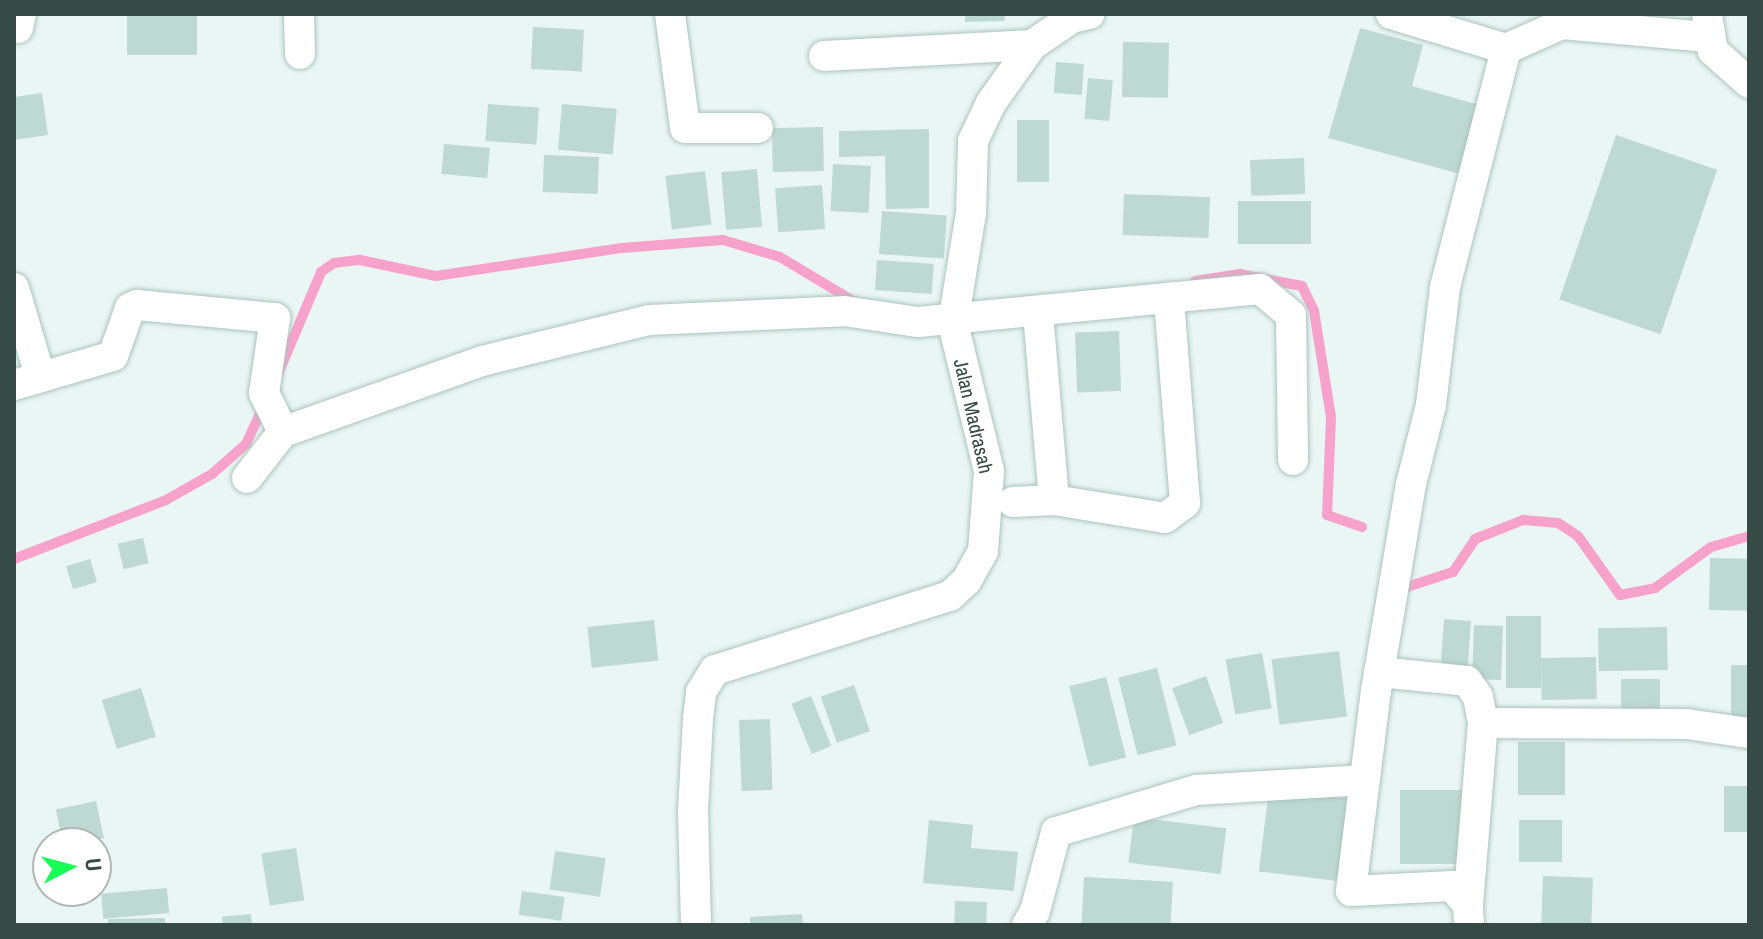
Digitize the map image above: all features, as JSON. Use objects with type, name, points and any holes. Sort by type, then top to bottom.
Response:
[{"type":"street","points":[[299,14],[300,54]]},
{"type":"street","points":[[670,14],[685,128],[758,128]]},
{"type":"street","points":[[1391,14],[1506,49],[1562,24],[1708,25],[1713,51],[1749,83]]},
{"type":"street","name":"Jalan Madrasah","points":[[696,925],[693,811],[698,718],[701,692],[715,670],[950,596],[967,580],[983,551],[989,471],[953,323],[957,316],[971,213],[973,141],[991,103],[1032,45],[1078,15]]},
{"type":"street","points":[[824,56],[1032,45]]},
{"type":"street","points":[[1469,915],[1452,886],[1351,891],[1379,672],[1439,349],[1445,287],[1506,49]]},
{"type":"street","points":[[14,288],[27,380],[113,356],[130,308],[137,305],[275,318],[264,393],[281,426]]},
{"type":"street","points":[[247,478],[281,426],[482,361],[649,320],[844,311],[918,322],[957,316],[1038,313],[1260,289],[1291,315],[1293,460]]},
{"type":"street","points":[[1013,502],[1054,500],[1165,518],[1185,503],[1169,298]]},
{"type":"street","points":[[1038,313],[1054,500]]},
{"type":"street","points":[[1379,672],[1467,681],[1478,697],[1483,723],[1469,915]]},
{"type":"street","points":[[1483,723],[1687,724],[1749,733]]},
{"type":"street","points":[[1027,925],[1035,911],[1056,832],[1196,790],[1365,780]]},
{"type":"building","points":[[965,14],[1004,14],[1005,21],[965,22]]},
{"type":"building","points":[[127,16],[197,16],[197,55],[127,55]]},
{"type":"building","points":[[533,27],[584,30],[582,72],[531,69]]},
{"type":"building","points":[[1360,28],[1423,45],[1412,86],[1483,106],[1464,175],[1328,138]]},
{"type":"building","points":[[1123,42],[1169,43],[1168,98],[1122,97]]},
{"type":"building","points":[[1056,62],[1084,64],[1082,95],[1054,93]]},
{"type":"building","points":[[1088,78],[1113,80],[1109,121],[1084,119]]},
{"type":"building","points":[[42,93],[48,135],[14,140],[14,97]]},
{"type":"building","points":[[488,104],[539,108],[536,144],[485,141]]},
{"type":"building","points":[[562,104],[617,109],[613,155],[558,150]]},
{"type":"building","points":[[1017,120],[1049,120],[1049,182],[1017,182]]},
{"type":"building","points":[[823,127],[824,171],[773,172],[772,128]]},
{"type":"building","points":[[929,129],[929,208],[886,209],[885,156],[839,157],[839,131]]},
{"type":"building","points":[[1616,135],[1717,170],[1661,334],[1559,300]]},
{"type":"building","points":[[444,144],[490,148],[487,178],[441,174]]},
{"type":"building","points":[[544,155],[599,157],[598,194],[543,192]]},
{"type":"building","points":[[1304,158],[1305,194],[1251,196],[1250,160]]},
{"type":"building","points":[[833,164],[871,166],[868,213],[831,211]]},
{"type":"building","points":[[757,169],[762,227],[726,230],[721,172]]},
{"type":"building","points":[[705,171],[712,225],[672,229],[665,176]]},
{"type":"building","points":[[822,185],[825,229],[778,232],[775,188]]},
{"type":"building","points":[[1124,194],[1210,197],[1209,238],[1123,235]]},
{"type":"building","points":[[1238,201],[1311,201],[1311,244],[1238,244]]},
{"type":"building","points":[[882,211],[947,216],[944,258],[879,254]]},
{"type":"building","points":[[877,260],[934,264],[932,294],[875,290]]},
{"type":"building","points":[[1119,331],[1121,391],[1077,392],[1075,333]]},
{"type":"building","points":[[143,538],[149,563],[124,569],[118,544]]},
{"type":"building","points":[[1710,558],[1749,559],[1748,611],[1709,610]]},
{"type":"building","points":[[90,559],[97,582],[73,589],[66,566]]},
{"type":"building","points":[[1506,616],[1541,616],[1541,688],[1506,688]]},
{"type":"building","points":[[1444,619],[1471,621],[1467,675],[1440,673]]},
{"type":"building","points":[[654,620],[658,661],[592,668],[587,627]]},
{"type":"building","points":[[1474,625],[1503,626],[1501,680],[1472,679]]},
{"type":"building","points":[[1667,627],[1668,670],[1599,671],[1598,628]]},
{"type":"building","points":[[1339,651],[1347,717],[1280,725],[1272,659]]},
{"type":"building","points":[[1262,653],[1272,708],[1235,715],[1226,659]]},
{"type":"building","points":[[1596,657],[1597,699],[1542,700],[1541,658]]},
{"type":"building","points":[[1731,665],[1749,665],[1749,721],[1731,721]]},
{"type":"building","points":[[1157,668],[1176,746],[1138,755],[1118,678]]},
{"type":"building","points":[[1206,676],[1223,723],[1189,735],[1172,688]]},
{"type":"building","points":[[1106,677],[1126,758],[1089,767],[1069,686]]},
{"type":"building","points":[[1621,679],[1660,679],[1660,717],[1621,717]]},
{"type":"building","points":[[854,685],[870,731],[837,743],[821,696]]},
{"type":"building","points":[[141,688],[156,737],[117,749],[102,700]]},
{"type":"building","points":[[811,696],[831,746],[812,754],[792,704]]},
{"type":"building","points":[[770,719],[772,790],[741,791],[739,720]]},
{"type":"building","points":[[1518,742],[1565,742],[1565,795],[1518,795]]},
{"type":"building","points":[[1724,786],[1749,786],[1749,832],[1724,832]]},
{"type":"building","points":[[1269,789],[1347,799],[1337,881],[1259,871]]},
{"type":"building","points":[[1400,790],[1462,790],[1462,864],[1400,864]]},
{"type":"building","points":[[96,801],[102,827],[60,827],[56,810]]},
{"type":"building","points":[[1134,817],[1226,828],[1221,874],[1128,863]]},
{"type":"building","points":[[929,820],[973,825],[971,848],[1018,852],[1014,891],[923,883]]},
{"type":"building","points":[[1519,820],[1562,820],[1562,862],[1519,862]]},
{"type":"building","points":[[296,848],[304,900],[270,906],[261,853]]},
{"type":"building","points":[[555,851],[606,858],[600,897],[550,890]]},
{"type":"building","points":[[1543,876],[1593,878],[1591,925],[1541,925]]},
{"type":"building","points":[[1084,877],[1173,882],[1171,925],[1082,924]]},
{"type":"building","points":[[167,888],[169,913],[103,919],[102,907],[112,907],[112,893]]},
{"type":"building","points":[[522,891],[565,897],[561,921],[519,915]]},
{"type":"building","points":[[955,901],[987,902],[986,925],[954,925]]},
{"type":"building","points":[[251,914],[252,925],[223,925],[222,917]]},
{"type":"building","points":[[802,914],[803,925],[750,925],[750,917]]},
{"type":"building","points":[[165,918],[165,925],[108,925],[108,919]]},
{"type":"waterway","points":[[278,374],[321,272],[334,263],[360,260],[436,276],[622,248],[723,240],[780,257],[855,302]]},
{"type":"waterway","points":[[1195,281],[1240,274],[1302,286],[1314,311],[1331,417],[1327,515],[1362,527]]},
{"type":"waterway","points":[[14,559],[166,500],[212,474],[246,444],[263,407]]},
{"type":"waterway","points":[[1404,588],[1453,572],[1475,539],[1523,520],[1558,523],[1578,536],[1620,595],[1655,588],[1711,547],[1749,536]]}]
